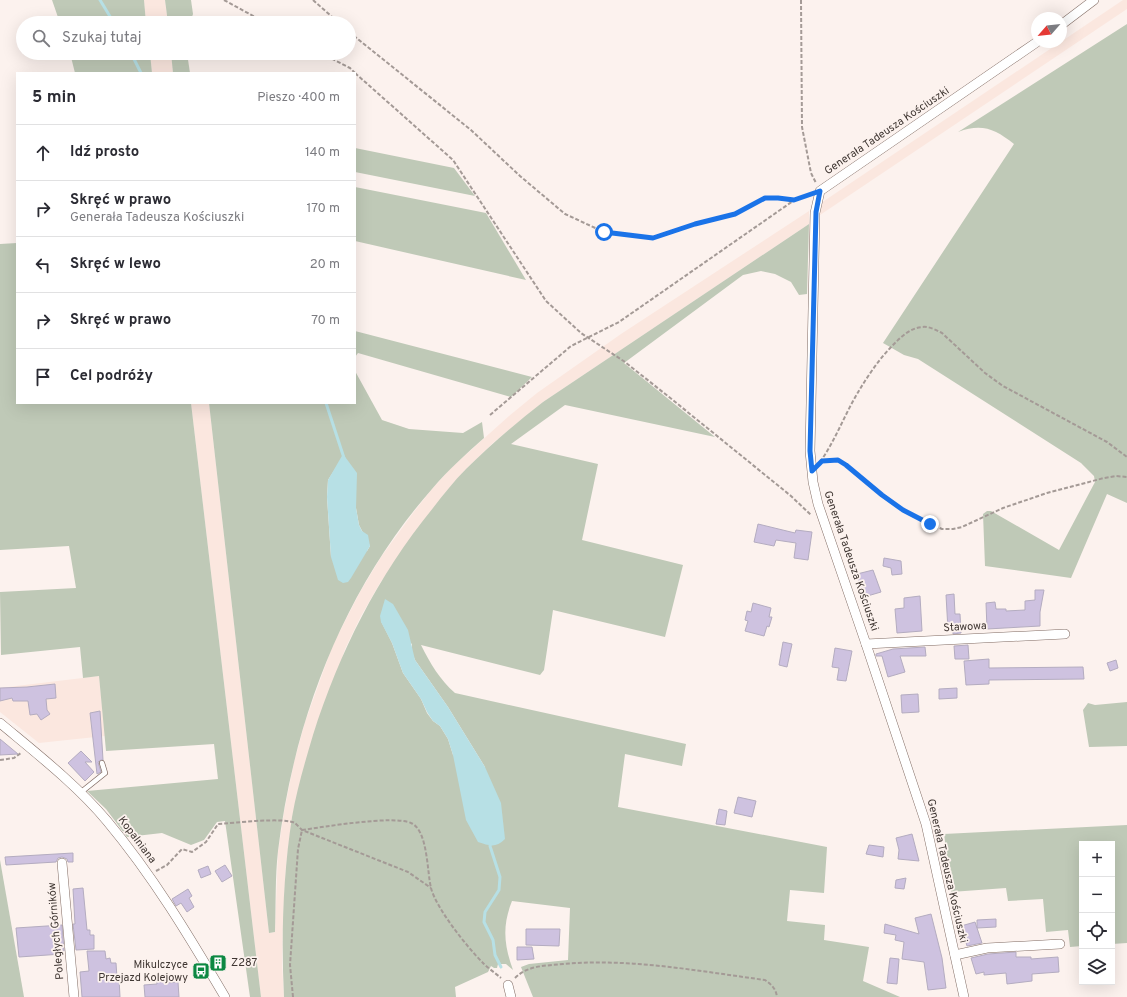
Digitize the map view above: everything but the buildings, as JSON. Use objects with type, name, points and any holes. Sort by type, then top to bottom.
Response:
[{"type":"street","points":[[1067,20],[1094,0]]},
{"type":"street","name":"Generała Tadeusza Kościuszki","points":[[964,997],[926,824],[818,504],[813,482],[811,443],[816,212],[820,191],[1031,46]]},
{"type":"street","name":"Stawowa","points":[[866,644],[1065,634]]},
{"type":"street","name":"Kopalniana","points":[[0,723],[80,793],[107,821],[175,913],[225,997]]},
{"type":"street","name":"Poległych Górników","points":[[62,863],[74,997]]},
{"type":"street","points":[[955,955],[986,948],[1060,944]]},
{"type":"street","points":[[508,985],[511,997]]},
{"type":"lane","points":[[80,793],[105,773],[102,763]]},
{"type":"path","points":[[224,0],[253,16]]},
{"type":"path","points":[[313,0],[331,16]]},
{"type":"path","points":[[490,415],[570,346],[619,322],[794,200],[820,191],[811,173],[802,127],[801,0]]},
{"type":"path","points":[[356,38],[471,130],[520,176],[565,214],[604,232],[653,238],[695,224],[735,214],[765,198],[794,200]]},
{"type":"path","points":[[335,60],[350,68],[354,72]]},
{"type":"path","points":[[356,74],[453,160],[546,301],[587,338],[625,362],[791,496],[812,516]]},
{"type":"path","points":[[812,471],[822,461],[857,394],[884,354],[902,336],[913,329],[922,327],[933,328],[942,333],[985,373],[1004,386],[1107,442],[1127,457]]},
{"type":"path","points":[[822,461],[838,460],[903,510],[942,529],[953,529],[962,526],[1003,508],[1047,493],[1104,478],[1116,476],[1127,477]]},
{"type":"path","points":[[0,760],[14,758],[20,755],[28,746]]},
{"type":"path","points":[[149,876],[167,865],[182,849],[192,852],[206,842],[218,824],[264,820],[294,822],[302,830],[408,872],[431,888]]},
{"type":"path","points":[[302,830],[368,822],[400,820],[412,823],[422,835],[431,888],[443,913],[483,963],[508,985],[520,973],[539,966],[583,962],[615,962],[646,964],[765,980],[776,991],[777,997]]},
{"type":"path","points":[[293,997],[290,965],[298,849],[302,830]]},
{"type":"shaded area","points":[[144,0],[165,0],[167,16],[145,16]]},
{"type":"shaded area","points":[[1123,0],[1127,0],[1127,9],[820,215],[821,203],[1052,48],[1067,48],[1067,38]]},
{"type":"shaded area","points":[[151,60],[172,60],[173,72],[152,72]]},
{"type":"shaded area","points":[[809,211],[809,224],[543,402],[493,443],[465,470],[444,494],[380,583],[361,616],[345,649],[292,817],[286,866],[283,917],[282,965],[284,997],[261,997],[191,404],[209,404],[269,933],[275,932],[278,852],[294,762],[305,722],[332,647],[360,592],[381,557],[413,513],[451,468],[537,393],[621,334]]},
{"type":"shaded area","points":[[99,676],[105,736],[39,743],[0,712],[0,688]]},
{"type":"green space","points":[[52,0],[144,0],[145,16],[58,16]]},
{"type":"green space","points":[[165,0],[191,0],[192,16],[167,16]]},
{"type":"green space","points":[[1127,24],[1127,503],[1107,494],[1071,578],[985,566],[983,514],[987,511],[991,511],[1059,550],[1095,482],[1094,476],[1081,463],[918,359],[904,355],[883,343],[1014,144],[1001,135],[988,129],[974,128],[958,132]]},
{"type":"green space","points":[[72,60],[151,60],[152,72],[75,72]]},
{"type":"green space","points":[[172,60],[188,60],[190,72],[173,72]]},
{"type":"green space","points":[[356,148],[454,168],[475,196],[356,172]]},
{"type":"green space","points":[[356,187],[486,213],[526,280],[356,241]]},
{"type":"green space","points":[[809,224],[807,294],[799,295],[791,282],[775,274],[761,271],[743,275],[624,363],[715,437],[565,405],[511,444],[598,464],[582,540],[683,565],[665,637],[553,610],[544,670],[540,675],[421,645],[436,671],[455,693],[686,744],[682,766],[625,754],[618,807],[827,847],[824,893],[790,890],[787,921],[825,925],[824,940],[869,947],[863,981],[900,997],[533,997],[521,967],[529,964],[568,960],[570,908],[512,901],[507,919],[505,936],[513,970],[506,964],[498,964],[497,968],[491,966],[488,972],[455,987],[456,997],[284,997],[284,907],[292,817],[313,735],[335,674],[348,644],[362,616],[394,561],[457,478],[503,434],[543,402]],"holes":[[[381,621],[412,644],[412,652],[415,660],[448,707],[485,767],[453,755],[448,739],[440,726],[433,721],[427,713],[421,699],[403,673],[392,643]]]},
{"type":"green space","points":[[16,243],[16,404],[191,404],[261,997],[250,997],[225,821],[217,822],[204,840],[191,845],[162,833],[127,837],[106,809],[87,791],[218,779],[214,744],[106,751],[99,676],[83,678],[80,647],[1,655],[0,592],[76,588],[69,546],[0,550],[0,244]]},
{"type":"green space","points":[[356,331],[532,377],[511,397],[358,353],[356,356]]},
{"type":"green space","points":[[356,373],[382,420],[409,429],[463,433],[482,422],[484,438],[457,462],[438,482],[401,528],[373,569],[349,613],[328,658],[296,753],[278,851],[275,932],[269,933],[209,404],[356,404]],"holes":[[[344,455],[359,525],[370,546],[367,551],[331,557],[327,497],[328,480]]]},
{"type":"green space","points":[[1127,702],[1127,746],[1089,747],[1083,710],[1088,703],[1095,705]]},
{"type":"green space","points":[[1127,825],[1127,943],[1115,944],[1115,841],[1079,841],[1079,946],[1070,947],[1068,930],[1046,932],[1043,899],[1008,901],[1006,888],[951,892],[944,834]]},
{"type":"green space","points":[[0,860],[24,997],[0,997]]},
{"type":"water","points":[[343,454],[357,473],[356,508],[359,525],[362,531],[368,535],[370,546],[351,578],[348,582],[343,583],[338,580],[331,557],[327,497],[328,480]]},
{"type":"water","points":[[385,599],[393,604],[408,630],[415,660],[448,707],[485,767],[501,803],[505,839],[499,844],[489,845],[478,842],[466,820],[453,755],[448,739],[440,726],[433,721],[421,699],[403,673],[392,643],[381,622],[380,616]]},
{"type":"waterway","points":[[100,0],[110,16]]},
{"type":"waterway","points":[[134,60],[140,72]]},
{"type":"waterway","points":[[326,404],[344,458]]},
{"type":"waterway","points":[[491,843],[490,846],[500,877],[499,890],[485,912],[484,922],[493,940],[495,955],[501,967]]},
{"type":"place","name":"Z287","points":[[218,963]]},
{"type":"place","name":"Mikulczyce Przejazd Kolejowy","points":[[201,971]]},
{"type":"route","points":[[604,232],[653,238],[695,224],[735,214],[765,198],[794,200],[820,191],[816,212],[810,451],[812,471],[822,461],[838,460],[903,510],[930,524]]}]
